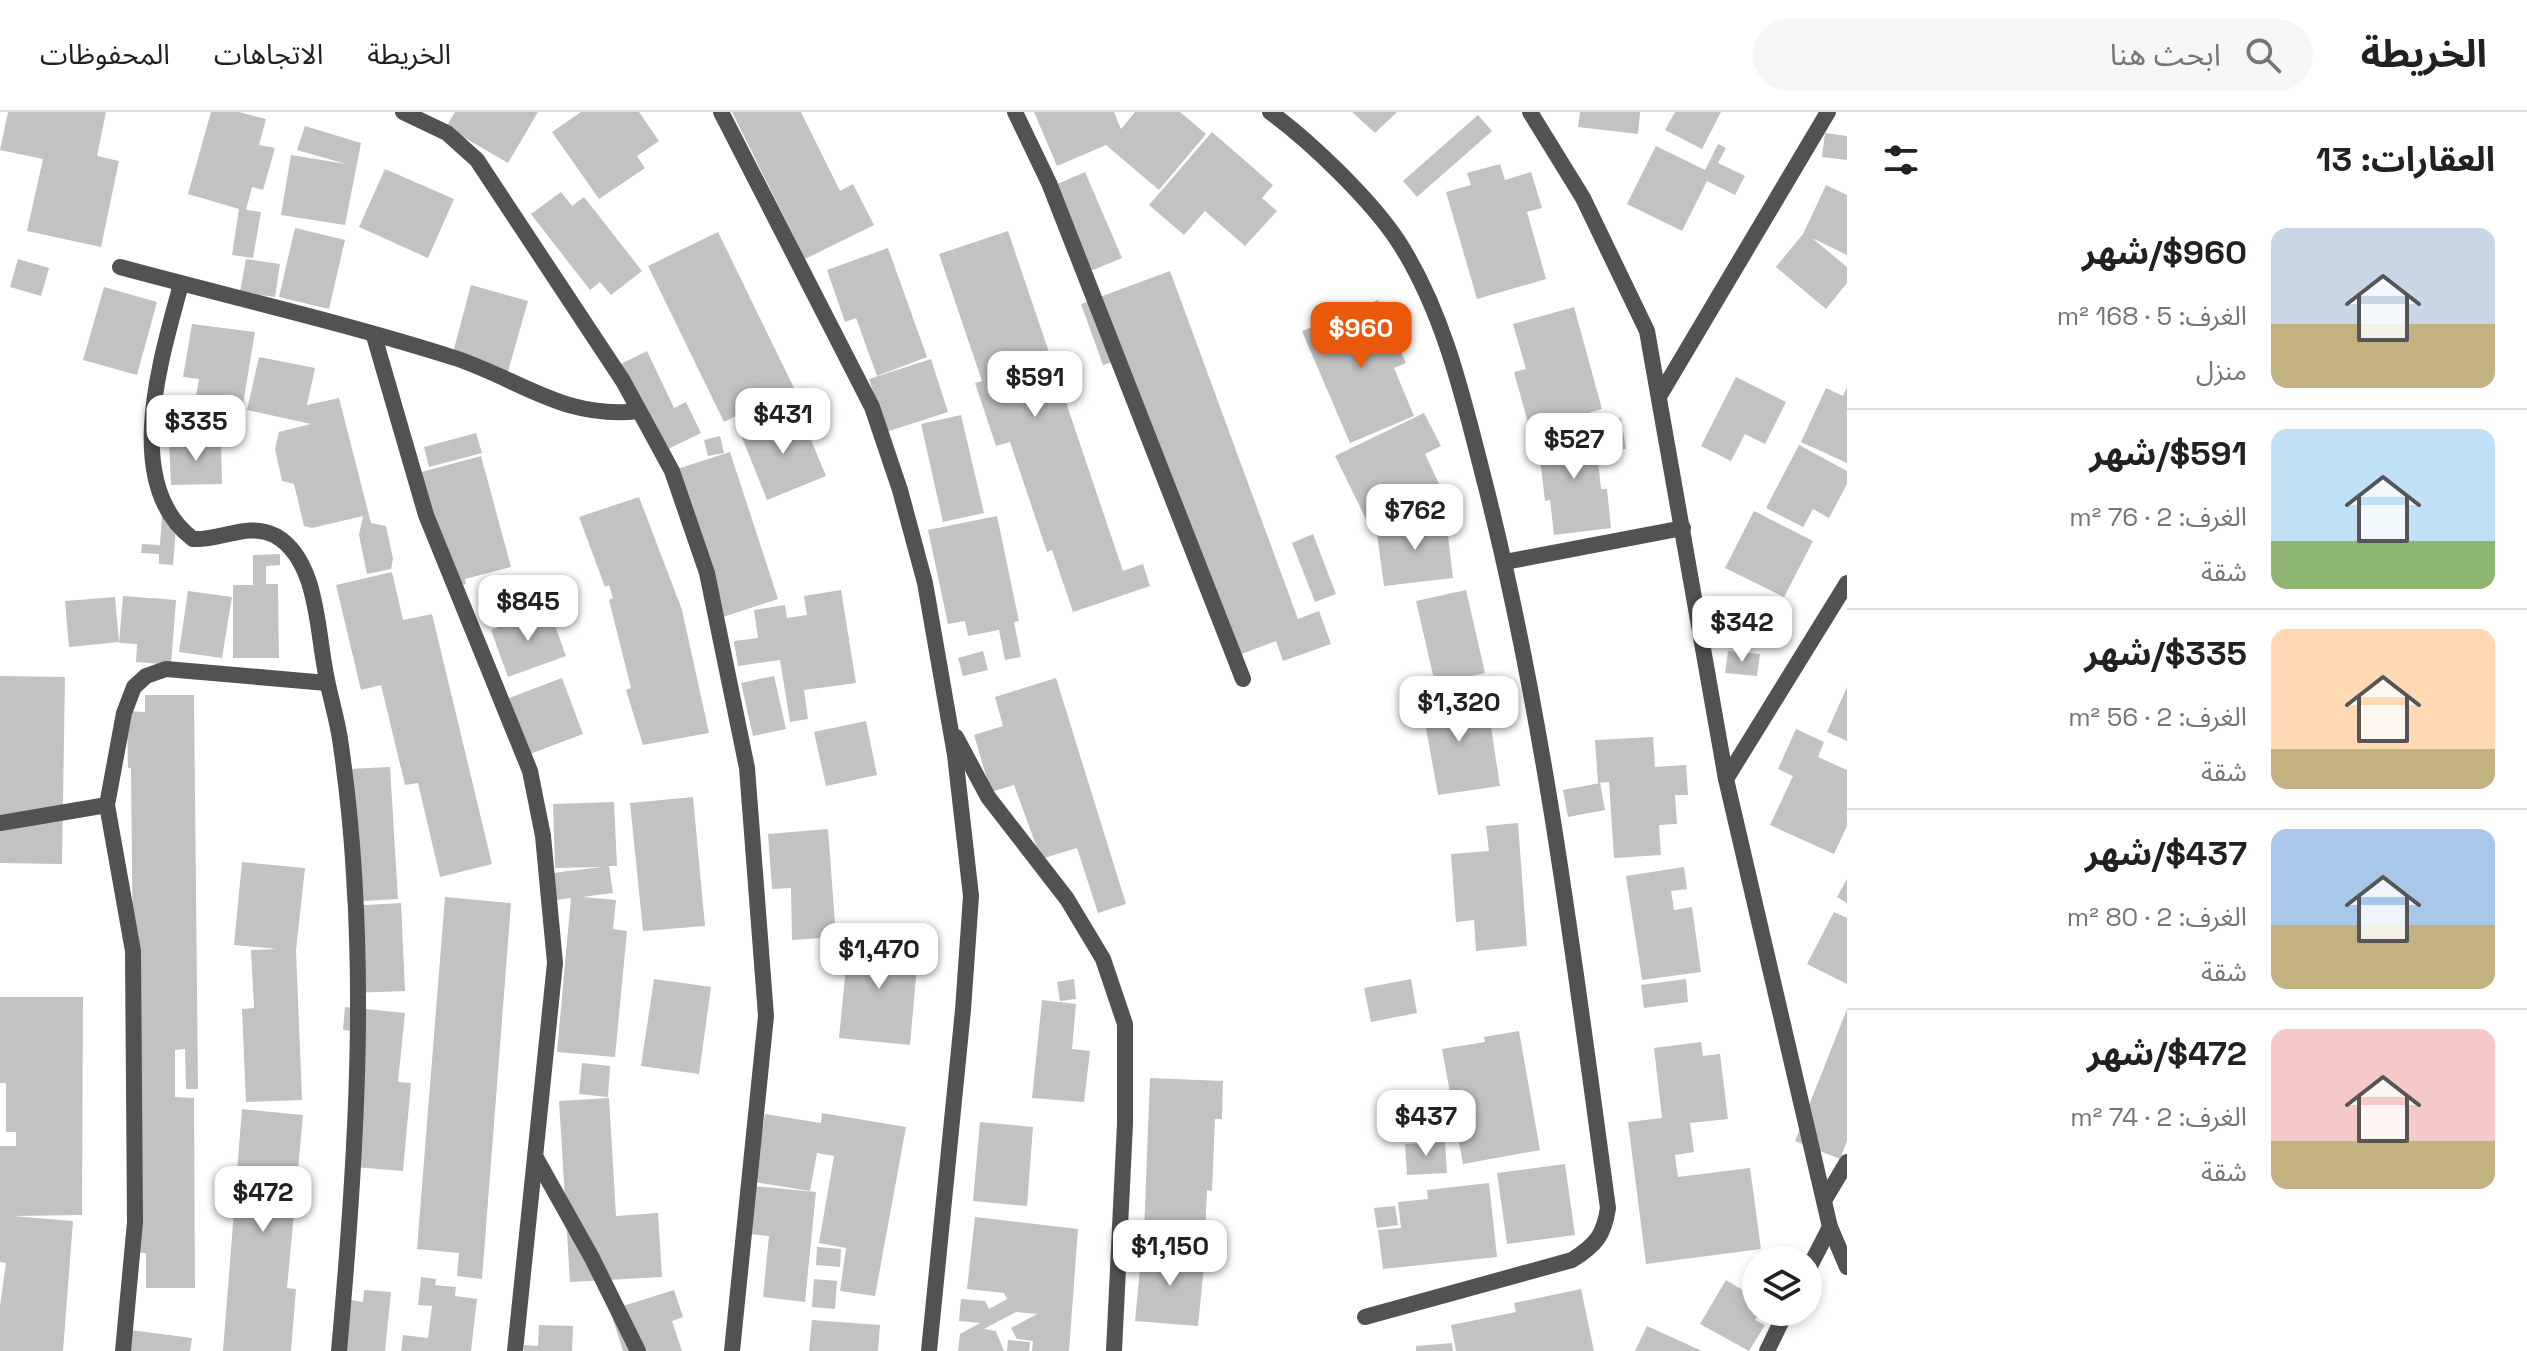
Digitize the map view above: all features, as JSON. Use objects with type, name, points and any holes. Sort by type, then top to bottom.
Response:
[{"type":"street","points":[[403,112],[447,133],[477,160],[639,411],[672,471],[707,573],[747,768],[766,1016],[732,1351]]},
{"type":"street","points":[[721,112],[872,407],[900,490],[925,583],[949,725],[971,896],[963,1010],[929,1351]]},
{"type":"street","points":[[1015,112],[1049,183],[1243,679]]},
{"type":"street","points":[[1270,112],[1340,175],[1397,240],[1432,305],[1464,402],[1505,562],[1547,783],[1608,1208],[1605,1232],[1594,1247],[1572,1260],[1365,1317]]},
{"type":"street","points":[[1530,112],[1583,198],[1647,331],[1726,779],[1830,1227],[1847,1267]]},
{"type":"street","points":[[1660,395],[1828,112]]},
{"type":"street","points":[[120,267],[457,359],[581,410],[606,415],[639,411]]},
{"type":"street","points":[[181,284],[153,395],[153,460],[166,509],[193,539],[232,532],[263,532],[278,537],[299,558],[310,588],[344,776],[354,884],[358,1029],[352,1181],[339,1351]]},
{"type":"street","points":[[374,336],[426,515],[530,771],[543,836],[555,963],[515,1351]]},
{"type":"street","points":[[1505,562],[1683,528]]},
{"type":"street","points":[[1726,779],[1847,583]]},
{"type":"street","points":[[123,1351],[135,1222],[133,951],[107,805],[124,713],[134,687],[146,676],[166,669],[327,683]]},
{"type":"street","points":[[949,725],[988,797],[1067,899],[1103,959],[1125,1024],[1125,1124],[1114,1351]]},
{"type":"street","points":[[0,823],[107,805]]},
{"type":"street","points":[[535,1157],[592,1258],[638,1351]]},
{"type":"street","points":[[1825,1199],[1847,1162]]},
{"type":"street","points":[[1820,1246],[1830,1227]]},
{"type":"street","points":[[1767,1351],[1779,1326]]},
{"type":"building","points":[[8,112],[106,112],[97,156],[119,161],[101,247],[27,231],[43,159],[0,150]]},
{"type":"building","points":[[211,112],[239,112],[266,119],[259,145],[275,148],[263,190],[252,187],[246,210],[261,212],[253,258],[232,255],[239,209],[188,194]]},
{"type":"building","points":[[455,112],[538,112],[508,163],[446,127]]},
{"type":"building","points":[[581,112],[639,112],[659,141],[637,156],[645,168],[599,199],[552,132]]},
{"type":"building","points":[[732,112],[801,112],[840,191],[853,184],[874,225],[805,259]]},
{"type":"building","points":[[1034,112],[1114,112],[1121,129],[1135,112],[1180,112],[1206,134],[1159,190],[1106,145],[1057,166]]},
{"type":"building","points":[[1352,112],[1397,112],[1375,133]]},
{"type":"building","points":[[1580,112],[1640,112],[1638,134],[1578,127]]},
{"type":"building","points":[[1675,112],[1721,112],[1702,149],[1665,130]]},
{"type":"building","points":[[1478,115],[1492,131],[1417,197],[1403,181]]},
{"type":"building","points":[[305,126],[361,143],[345,225],[281,215],[291,155],[346,164],[297,150]]},
{"type":"building","points":[[1212,132],[1273,185],[1262,198],[1277,211],[1245,246],[1205,211],[1184,235],[1149,205]]},
{"type":"building","points":[[1825,133],[1847,136],[1847,160],[1822,157]]},
{"type":"building","points":[[1718,144],[1726,148],[1718,163],[1745,176],[1735,195],[1707,181],[1682,231],[1627,204],[1656,146],[1705,170]]},
{"type":"building","points":[[1500,164],[1505,180],[1531,172],[1542,208],[1527,212],[1546,279],[1477,299],[1446,192],[1471,185],[1467,173]]},
{"type":"building","points":[[385,169],[454,199],[428,258],[359,227]]},
{"type":"building","points":[[1085,172],[1122,258],[1086,273],[1048,188]]},
{"type":"building","points":[[1826,185],[1847,195],[1847,255],[1812,238],[1847,267],[1847,283],[1826,309],[1776,267],[1803,234]]},
{"type":"building","points":[[561,192],[572,206],[584,197],[642,271],[611,295],[600,282],[590,290],[531,214]]},
{"type":"building","points":[[295,228],[345,240],[329,309],[279,297]]},
{"type":"building","points":[[1008,231],[1123,571],[1143,564],[1150,586],[1073,612],[1052,550],[1047,552],[1010,442],[996,446],[975,383],[982,381],[939,254]]},
{"type":"building","points":[[718,232],[794,388],[724,422],[648,266]]},
{"type":"building","points":[[888,248],[927,357],[877,376],[856,318],[845,322],[827,270]]},
{"type":"building","points":[[18,259],[49,268],[41,296],[10,287]]},
{"type":"building","points":[[246,259],[280,264],[275,297],[240,292]]},
{"type":"building","points":[[1170,271],[1298,619],[1319,611],[1331,644],[1283,661],[1276,641],[1231,658],[1122,359],[1103,365],[1081,304]]},
{"type":"building","points":[[471,285],[528,301],[507,375],[451,360]]},
{"type":"building","points":[[104,287],[157,302],[137,375],[83,360]]},
{"type":"building","points":[[1378,300],[1406,363],[1394,368],[1414,416],[1350,443],[1302,331]]},
{"type":"building","points":[[1574,307],[1602,409],[1530,430],[1514,372],[1526,369],[1513,324]]},
{"type":"building","points":[[192,324],[255,332],[241,416],[194,408],[199,379],[183,377]]},
{"type":"building","points":[[647,351],[674,408],[686,402],[701,433],[662,452],[619,365]]},
{"type":"building","points":[[259,357],[315,368],[307,405],[339,398],[371,523],[386,526],[393,559],[391,569],[367,574],[359,535],[363,516],[312,528],[304,526],[294,484],[282,481],[275,449],[279,432],[311,424],[247,410]]},
{"type":"building","points":[[931,359],[948,412],[886,432],[869,379]]},
{"type":"building","points":[[1736,377],[1786,402],[1765,444],[1745,434],[1731,461],[1701,446]]},
{"type":"building","points":[[1847,387],[1847,463],[1801,442],[1826,388],[1843,396]]},
{"type":"building","points":[[799,411],[826,476],[767,500],[741,435]]},
{"type":"building","points":[[1424,413],[1441,446],[1425,454],[1441,488],[1368,523],[1335,456]]},
{"type":"building","points":[[961,415],[984,513],[943,522],[921,424]]},
{"type":"building","points":[[1621,418],[1626,449],[1607,452],[1602,421]]},
{"type":"building","points":[[1594,424],[1601,489],[1607,489],[1611,528],[1554,535],[1550,500],[1545,501],[1538,442],[1555,440],[1553,428]]},
{"type":"building","points":[[476,433],[482,453],[429,467],[424,447]]},
{"type":"building","points":[[720,436],[724,453],[708,456],[704,440]]},
{"type":"building","points":[[221,441],[222,484],[171,485],[169,442]]},
{"type":"building","points":[[1799,445],[1847,471],[1847,484],[1829,518],[1813,509],[1803,527],[1766,508]]},
{"type":"building","points":[[730,452],[778,599],[723,617],[674,470]]},
{"type":"building","points":[[481,456],[511,567],[465,579],[466,584],[450,588],[418,473]]},
{"type":"building","points":[[639,497],[682,610],[709,733],[643,745],[626,690],[631,688],[609,600],[613,598],[609,585],[605,587],[579,517]]},
{"type":"building","points":[[1754,511],[1813,541],[1784,597],[1725,568]]},
{"type":"building","points":[[162,515],[177,516],[173,565],[159,564],[159,554],[141,553],[142,544],[160,545]]},
{"type":"building","points":[[997,516],[1019,621],[1014,622],[1021,657],[1005,660],[999,630],[968,636],[965,621],[948,624],[928,530]]},
{"type":"building","points":[[1446,519],[1453,578],[1384,586],[1376,527]]},
{"type":"building","points":[[1313,534],[1336,594],[1315,602],[1292,543]]},
{"type":"building","points":[[280,554],[280,565],[266,566],[266,584],[278,584],[279,658],[233,658],[233,585],[253,585],[253,555]]},
{"type":"building","points":[[392,572],[403,620],[432,614],[492,864],[440,877],[418,783],[405,785],[381,685],[361,690],[336,585]]},
{"type":"building","points":[[841,590],[856,683],[804,690],[808,719],[790,722],[780,660],[738,666],[734,641],[758,638],[754,610],[785,605],[787,618],[807,615],[804,596]]},
{"type":"building","points":[[1466,590],[1485,673],[1435,684],[1416,601]]},
{"type":"building","points":[[188,591],[232,597],[222,658],[179,652]]},
{"type":"building","points":[[123,596],[176,600],[171,665],[136,662],[137,644],[119,643]]},
{"type":"building","points":[[115,597],[119,642],[69,647],[65,601]]},
{"type":"building","points":[[549,609],[566,656],[508,677],[491,630]]},
{"type":"building","points":[[983,651],[988,670],[963,676],[958,658]]},
{"type":"building","points":[[1728,651],[1760,654],[1757,676],[1725,673]]},
{"type":"building","points":[[0,676],[65,677],[62,864],[0,863]]},
{"type":"building","points":[[774,676],[786,729],[753,736],[741,683]]},
{"type":"building","points":[[562,678],[583,734],[530,754],[509,698]]},
{"type":"building","points":[[1056,678],[1126,904],[1098,913],[1077,848],[1041,859],[1014,785],[991,792],[974,735],[1003,726],[995,697]]},
{"type":"building","points":[[1847,687],[1847,741],[1827,732]]},
{"type":"building","points":[[1460,688],[1465,718],[1489,714],[1500,786],[1438,795],[1420,694]]},
{"type":"building","points":[[145,695],[194,695],[198,1089],[186,1089],[185,1049],[175,1050],[175,1097],[194,1098],[195,1288],[146,1288],[146,1253],[136,1253],[131,768],[128,768],[127,711],[145,712]]},
{"type":"building","points":[[866,721],[877,775],[826,786],[814,732]]},
{"type":"building","points":[[1796,729],[1824,742],[1818,757],[1847,770],[1847,826],[1834,854],[1770,825],[1793,776],[1778,769]]},
{"type":"building","points":[[1653,737],[1655,767],[1686,765],[1688,795],[1675,795],[1677,824],[1659,825],[1661,855],[1614,858],[1609,782],[1598,783],[1595,740]]},
{"type":"building","points":[[390,767],[398,899],[347,902],[344,840],[348,769]]},
{"type":"building","points":[[1600,783],[1605,810],[1568,817],[1563,790]]},
{"type":"building","points":[[693,797],[705,926],[643,931],[630,803]]},
{"type":"building","points":[[614,802],[617,866],[609,866],[613,893],[582,897],[616,900],[613,929],[627,931],[615,1057],[557,1052],[571,898],[557,900],[553,873],[601,867],[555,868],[553,804]]},
{"type":"building","points":[[1518,823],[1527,946],[1476,951],[1474,920],[1456,922],[1451,854],[1489,851],[1486,826]]},
{"type":"building","points":[[828,829],[836,937],[792,940],[791,888],[772,889],[768,834]]},
{"type":"building","points":[[242,862],[305,868],[296,950],[302,1100],[246,1102],[242,1009],[254,1008],[251,950],[277,949],[234,945]]},
{"type":"building","points":[[1684,867],[1687,889],[1671,891],[1674,910],[1692,907],[1701,972],[1642,980],[1626,876]]},
{"type":"building","points":[[1847,879],[1847,903],[1837,897]]},
{"type":"building","points":[[445,897],[511,903],[482,1279],[457,1276],[459,1253],[417,1249]]},
{"type":"building","points":[[401,903],[405,991],[352,993],[348,906]]},
{"type":"building","points":[[1834,912],[1847,918],[1847,984],[1807,964]]},
{"type":"building","points":[[849,936],[919,943],[910,1045],[839,1038]]},
{"type":"building","points":[[654,979],[711,987],[699,1074],[641,1066]]},
{"type":"building","points":[[1074,979],[1076,999],[1060,1001],[1057,982]]},
{"type":"building","points":[[1411,979],[1417,1013],[1371,1022],[1364,988]]},
{"type":"building","points":[[1686,979],[1688,1002],[1644,1008],[1641,985]]},
{"type":"building","points":[[0,997],[83,997],[82,1215],[13,1216],[73,1221],[63,1351],[0,1351],[0,1306],[6,1263],[0,1262],[0,1146],[16,1146],[16,1132],[6,1132],[6,1083],[0,1083]]},
{"type":"building","points":[[1042,1000],[1076,1004],[1072,1049],[1090,1051],[1084,1102],[1032,1098]]},
{"type":"building","points":[[345,1007],[405,1013],[398,1082],[411,1083],[403,1171],[353,1167],[356,1031],[343,1030]]},
{"type":"building","points":[[1847,1009],[1847,1141],[1840,1159],[1795,1141]]},
{"type":"building","points":[[1519,1031],[1540,1150],[1463,1164],[1442,1049],[1485,1042],[1484,1037]]},
{"type":"building","points":[[1701,1042],[1703,1056],[1720,1054],[1728,1119],[1690,1123],[1694,1152],[1675,1155],[1678,1177],[1750,1168],[1761,1246],[1742,1246],[1742,1251],[1646,1264],[1628,1122],[1662,1118],[1654,1048]]},
{"type":"building","points":[[582,1063],[610,1066],[608,1097],[579,1094]]},
{"type":"building","points":[[1150,1078],[1223,1081],[1222,1119],[1215,1119],[1212,1191],[1207,1190],[1205,1235],[1144,1233]]},
{"type":"building","points":[[609,1098],[616,1216],[658,1213],[662,1277],[570,1282],[559,1101]]},
{"type":"building","points":[[242,1109],[303,1115],[287,1288],[296,1289],[291,1351],[223,1351]]},
{"type":"building","points":[[822,1113],[906,1127],[875,1296],[840,1291],[846,1248],[819,1243],[834,1156],[817,1153],[810,1191],[754,1182],[765,1114],[821,1123]]},
{"type":"building","points":[[980,1122],[1033,1127],[1027,1206],[973,1201]]},
{"type":"building","points":[[1445,1142],[1447,1173],[1407,1175],[1405,1144]]},
{"type":"building","points":[[1565,1164],[1575,1235],[1507,1244],[1497,1173]]},
{"type":"building","points":[[1489,1183],[1497,1257],[1383,1269],[1378,1230],[1401,1228],[1398,1202],[1428,1199],[1427,1190]]},
{"type":"building","points":[[753,1186],[816,1192],[805,1302],[763,1297],[769,1236],[748,1234]]},
{"type":"building","points":[[1395,1206],[1398,1225],[1377,1228],[1374,1208]]},
{"type":"building","points":[[975,1217],[1078,1229],[1069,1351],[1032,1351],[1033,1341],[1017,1339],[1011,1328],[1037,1314],[1016,1312],[984,1329],[996,1331],[1004,1351],[958,1351],[960,1334],[980,1323],[959,1321],[961,1299],[985,1301],[989,1309],[1007,1299],[1004,1293],[967,1289]]},
{"type":"building","points":[[817,1247],[841,1249],[840,1267],[816,1265]]},
{"type":"building","points":[[1142,1249],[1205,1255],[1198,1326],[1135,1321]]},
{"type":"building","points":[[421,1277],[436,1279],[435,1285],[456,1287],[455,1296],[477,1299],[471,1351],[401,1351],[403,1335],[428,1338],[432,1306],[418,1305]]},
{"type":"building","points":[[814,1279],[837,1281],[835,1309],[812,1307]]},
{"type":"building","points":[[1726,1280],[1742,1290],[1742,1326],[1764,1326],[1749,1351],[1700,1324]]},
{"type":"building","points":[[1581,1289],[1594,1351],[1456,1351],[1451,1325],[1516,1312],[1514,1303]]},
{"type":"building","points":[[364,1290],[391,1292],[385,1351],[340,1351],[345,1299],[363,1302]]},
{"type":"building","points":[[674,1290],[683,1317],[672,1321],[682,1351],[623,1351],[610,1310]]},
{"type":"building","points":[[812,1320],[880,1325],[878,1351],[809,1351]]},
{"type":"building","points":[[539,1325],[573,1326],[572,1351],[524,1351],[524,1345],[538,1346]]},
{"type":"building","points":[[1647,1326],[1702,1351],[1635,1351]]},
{"type":"building","points":[[130,1330],[192,1338],[190,1351],[127,1351]]},
{"type":"building","points":[[1008,1340],[1030,1342],[1029,1351],[1007,1351]]},
{"type":"building","points":[[1452,1343],[1453,1351],[1416,1351],[1416,1346]]}]
